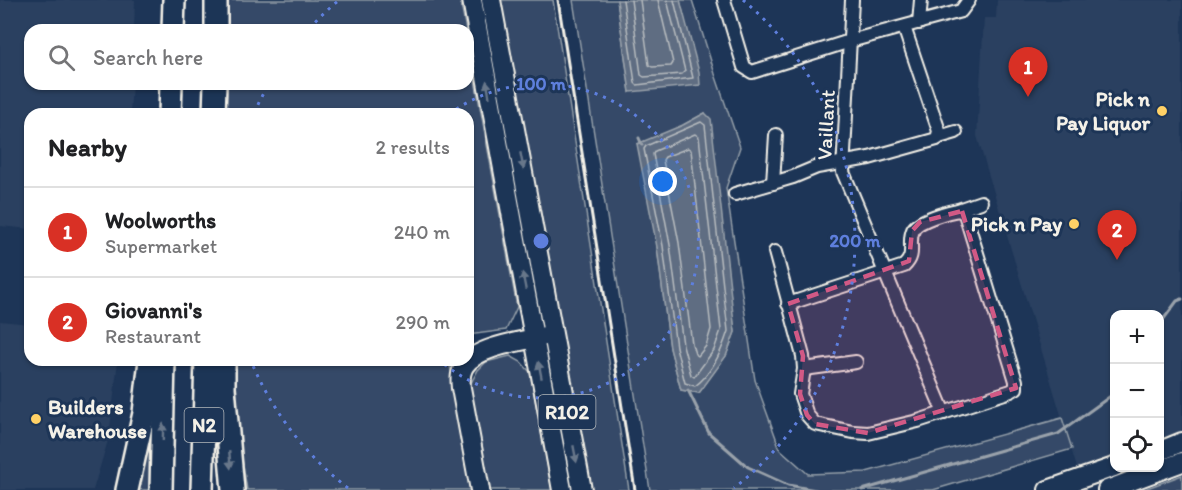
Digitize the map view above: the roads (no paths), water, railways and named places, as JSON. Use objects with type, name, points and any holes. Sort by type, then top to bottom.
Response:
[{"type":"highway","points":[[173,24],[174,0]]},
{"type":"highway","points":[[216,0],[216,24]]},
{"type":"highway","points":[[170,108],[171,90]]},
{"type":"highway","points":[[214,108],[215,90]]},
{"type":"highway","points":[[127,490],[144,413],[149,366]]},
{"type":"highway","name":"N2","points":[[161,490],[164,366]]},
{"type":"highway","name":"N2","points":[[202,490],[206,366]]},
{"type":"highway","points":[[224,366],[233,490]]},
{"type":"main road","name":"R102","points":[[472,0],[562,490]]},
{"type":"main road","name":"R102","points":[[492,0],[582,490]]},
{"type":"main road","points":[[474,356],[489,349],[553,334]]},
{"type":"main road","points":[[464,366],[460,375],[480,490]]},
{"type":"main road","points":[[1164,449],[1182,442]]},
{"type":"main road","points":[[1107,490],[1182,462]]},
{"type":"main road","points":[[1048,490],[1110,468]]},
{"type":"street","points":[[724,0],[744,67],[749,71],[961,11],[969,0]]},
{"type":"street","name":"Vaillant","points":[[852,0],[844,175],[944,413]]},
{"type":"street","points":[[919,23],[921,0]]},
{"type":"street","points":[[904,27],[939,131],[939,137]]},
{"type":"street","points":[[735,194],[817,167],[889,153],[956,132]]},
{"type":"street","points":[[773,183],[777,135]]},
{"type":"street","points":[[788,304],[904,266],[909,261],[912,250],[912,231],[916,224],[981,202]]},
{"type":"street","points":[[775,252],[803,356],[804,369],[800,388],[804,408],[811,421],[820,425],[868,433],[944,413],[1011,391],[1016,385],[965,214],[958,210]]},
{"type":"street","points":[[804,369],[856,362]]},
{"type":"water","points":[[617,0],[680,0],[699,72],[700,85],[630,92]]},
{"type":"water","points":[[705,113],[711,119],[735,332],[726,356],[699,393],[681,390],[670,348],[657,247],[637,144]]},
{"type":"waterway","points":[[639,138],[642,145]]},
{"type":"waterway","points":[[1164,319],[1177,301],[1182,299]]},
{"type":"waterway","points":[[688,390],[709,433],[748,467],[788,485],[816,490]]},
{"type":"waterway","points":[[862,490],[1058,434],[1110,396]]},
{"type":"railway","points":[[558,0],[635,490]]},
{"type":"place","name":"Woolworths","points":[[1028,97]]},
{"type":"place","name":"Pick n Pay Liquor","points":[[1162,111]]},
{"type":"place","name":"Pick n Pay","points":[[1074,224]]},
{"type":"place","name":"Giovanni's","points":[[1117,260]]},
{"type":"place","name":"Builders Warehouse","points":[[36,419]]}]
